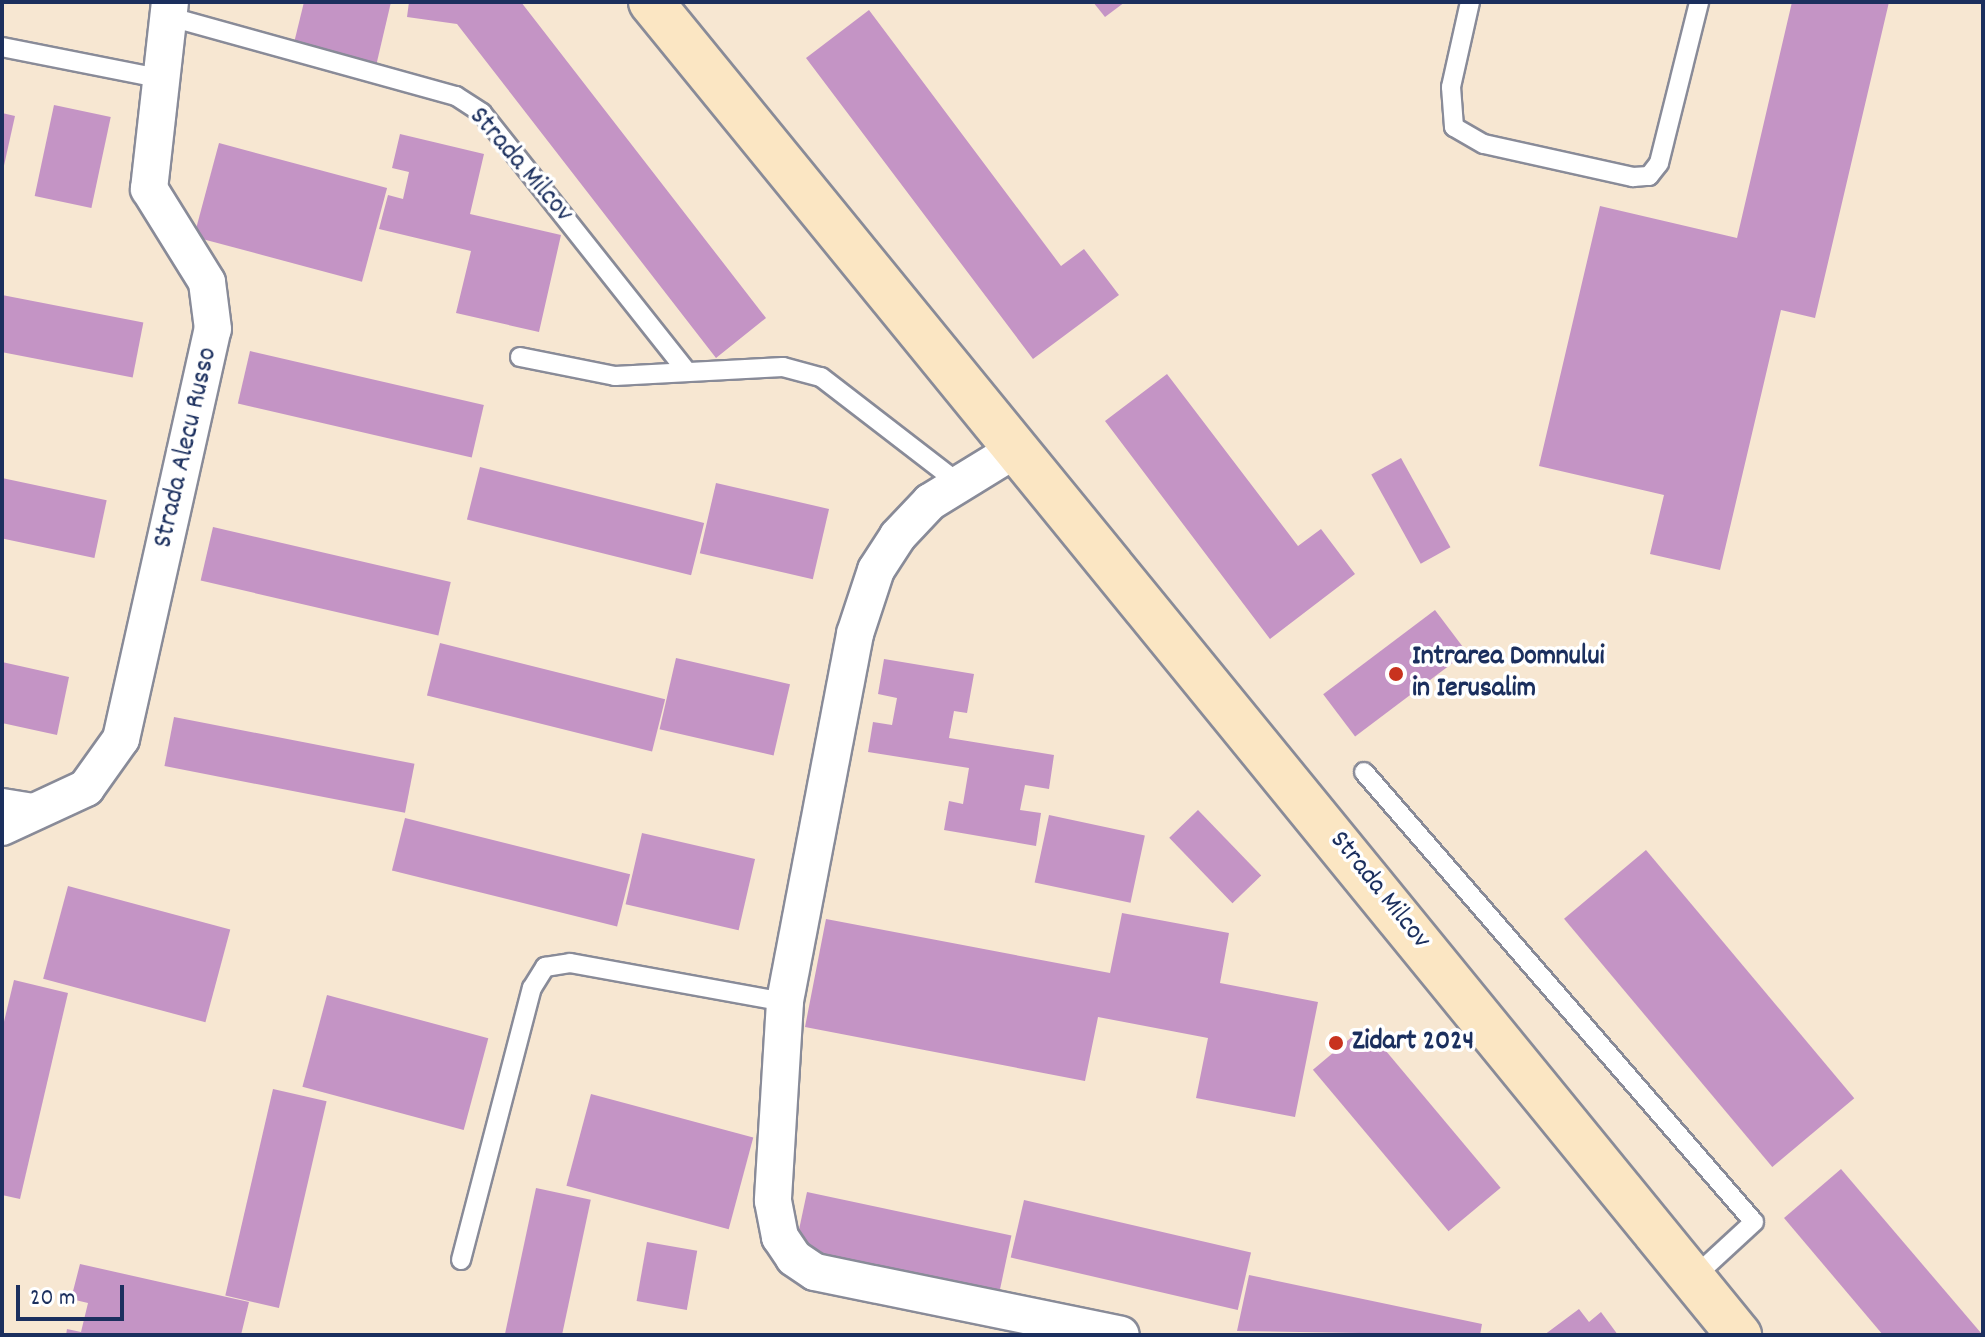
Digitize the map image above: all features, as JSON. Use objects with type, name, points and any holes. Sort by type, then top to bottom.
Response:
[{"type":"main road","name":"Strada Milcov","points":[[651,2],[1739,1335]]},
{"type":"street","name":"Strada Alecu Russo","points":[[2,827],[86,788],[121,739],[213,329],[207,282],[149,189],[168,9]]},
{"type":"street","points":[[1018,448],[919,513],[876,570],[855,634],[785,1002],[773,1201],[780,1237],[794,1258],[815,1272],[1110,1334]]},
{"type":"lane","points":[[1470,2],[1451,87],[1454,127],[1484,144],[1633,177],[1649,176],[1659,163],[1699,2]]},
{"type":"lane","name":"Strada Milcov","points":[[168,9],[456,96],[482,113],[687,372]]},
{"type":"lane","points":[[2,47],[159,78]]},
{"type":"lane","points":[[520,357],[615,376],[783,367],[821,377],[960,484]]},
{"type":"lane","points":[[1364,772],[1754,1222],[1693,1278]]},
{"type":"lane","points":[[2,798],[49,806]]},
{"type":"lane","points":[[461,1260],[532,988],[545,967],[570,963],[785,1002]]},
{"type":"building","points":[[304,2],[391,2],[376,66],[293,47]]},
{"type":"building","points":[[409,2],[521,2],[766,318],[716,358],[457,24],[407,17]]},
{"type":"building","points":[[1093,2],[1125,2],[1105,17]]},
{"type":"building","points":[[1792,2],[1889,2],[1815,318],[1781,310],[1720,570],[1650,554],[1664,495],[1539,466],[1600,206],[1737,238]]},
{"type":"building","points":[[869,10],[1061,266],[1084,249],[1119,295],[1033,359],[806,58]]},
{"type":"building","points":[[54,105],[111,117],[91,208],[35,196]]},
{"type":"building","points":[[2,113],[15,116],[3,170],[2,169]]},
{"type":"building","points":[[400,134],[484,154],[470,214],[561,235],[539,332],[456,313],[471,251],[379,229],[388,195],[403,199],[409,172],[392,168]]},
{"type":"building","points":[[219,143],[387,188],[362,282],[194,237]]},
{"type":"building","points":[[2,295],[143,322],[133,377],[2,352]]},
{"type":"building","points":[[250,351],[484,405],[472,458],[238,404]]},
{"type":"building","points":[[1167,374],[1298,546],[1321,529],[1355,574],[1270,639],[1105,421]]},
{"type":"building","points":[[1401,458],[1450,547],[1421,564],[1371,474]]},
{"type":"building","points":[[480,467],[704,523],[691,575],[467,519]]},
{"type":"building","points":[[2,478],[107,500],[94,558],[2,538]]},
{"type":"building","points":[[716,483],[829,509],[813,579],[700,553]]},
{"type":"building","points":[[213,527],[451,582],[438,635],[201,581]]},
{"type":"building","name":"Intrarea Domnului in Ierusalim","points":[[1435,610],[1467,652],[1355,737],[1323,694]]},
{"type":"building","points":[[440,643],[665,699],[652,752],[427,695]]},
{"type":"building","points":[[676,658],[790,684],[774,755],[660,729]]},
{"type":"building","points":[[884,659],[974,674],[967,713],[954,711],[949,738],[1054,755],[1049,789],[1025,785],[1020,810],[1041,813],[1036,846],[944,830],[949,801],[963,804],[969,768],[868,752],[873,722],[892,725],[897,698],[878,694]]},
{"type":"building","points":[[2,662],[69,677],[57,735],[2,723]]},
{"type":"building","points":[[174,717],[414,764],[405,813],[164,766]]},
{"type":"building","points":[[1198,810],[1261,875],[1232,903],[1169,838]]},
{"type":"building","points":[[1049,815],[1145,835],[1131,903],[1035,882]]},
{"type":"building","points":[[405,818],[630,874],[617,927],[392,870]]},
{"type":"building","points":[[642,833],[755,859],[739,930],[626,904]]},
{"type":"building","points":[[1646,850],[1854,1098],[1772,1167],[1564,919]]},
{"type":"building","points":[[68,886],[230,929],[205,1022],[43,979]]},
{"type":"building","points":[[1122,913],[1229,933],[1220,983],[1318,1002],[1295,1117],[1196,1098],[1208,1038],[1098,1017],[1085,1081],[805,1027],[826,919],[1110,973]]},
{"type":"building","points":[[14,980],[68,993],[20,1199],[2,1195],[2,1030]]},
{"type":"building","points":[[327,995],[488,1038],[464,1130],[302,1087]]},
{"type":"building","points":[[1365,1026],[1501,1188],[1449,1231],[1313,1070]]},
{"type":"building","points":[[273,1089],[327,1101],[279,1308],[225,1296]]},
{"type":"building","points":[[591,1094],[753,1137],[729,1229],[566,1186]]},
{"type":"building","points":[[1841,1169],[1981,1333],[1979,1335],[1883,1335],[1784,1218]]},
{"type":"building","points":[[536,1188],[591,1200],[562,1335],[505,1335]]},
{"type":"building","points":[[807,1192],[1011,1235],[999,1293],[795,1250]]},
{"type":"building","points":[[1024,1200],[1251,1252],[1238,1310],[1011,1257]]},
{"type":"building","points":[[647,1242],[697,1251],[687,1310],[637,1301]]},
{"type":"building","points":[[80,1264],[249,1302],[241,1335],[66,1335],[67,1329],[81,1332],[88,1303],[71,1299]]},
{"type":"building","points":[[1249,1275],[1482,1324],[1480,1335],[1237,1331]]},
{"type":"building","points":[[1579,1309],[1589,1322],[1601,1312],[1618,1335],[1544,1335]]},
{"type":"place","name":"Intrarea Domnului in Ierusalim","points":[[1396,674]]},
{"type":"place","name":"Zidart 2024","points":[[1336,1043]]}]
